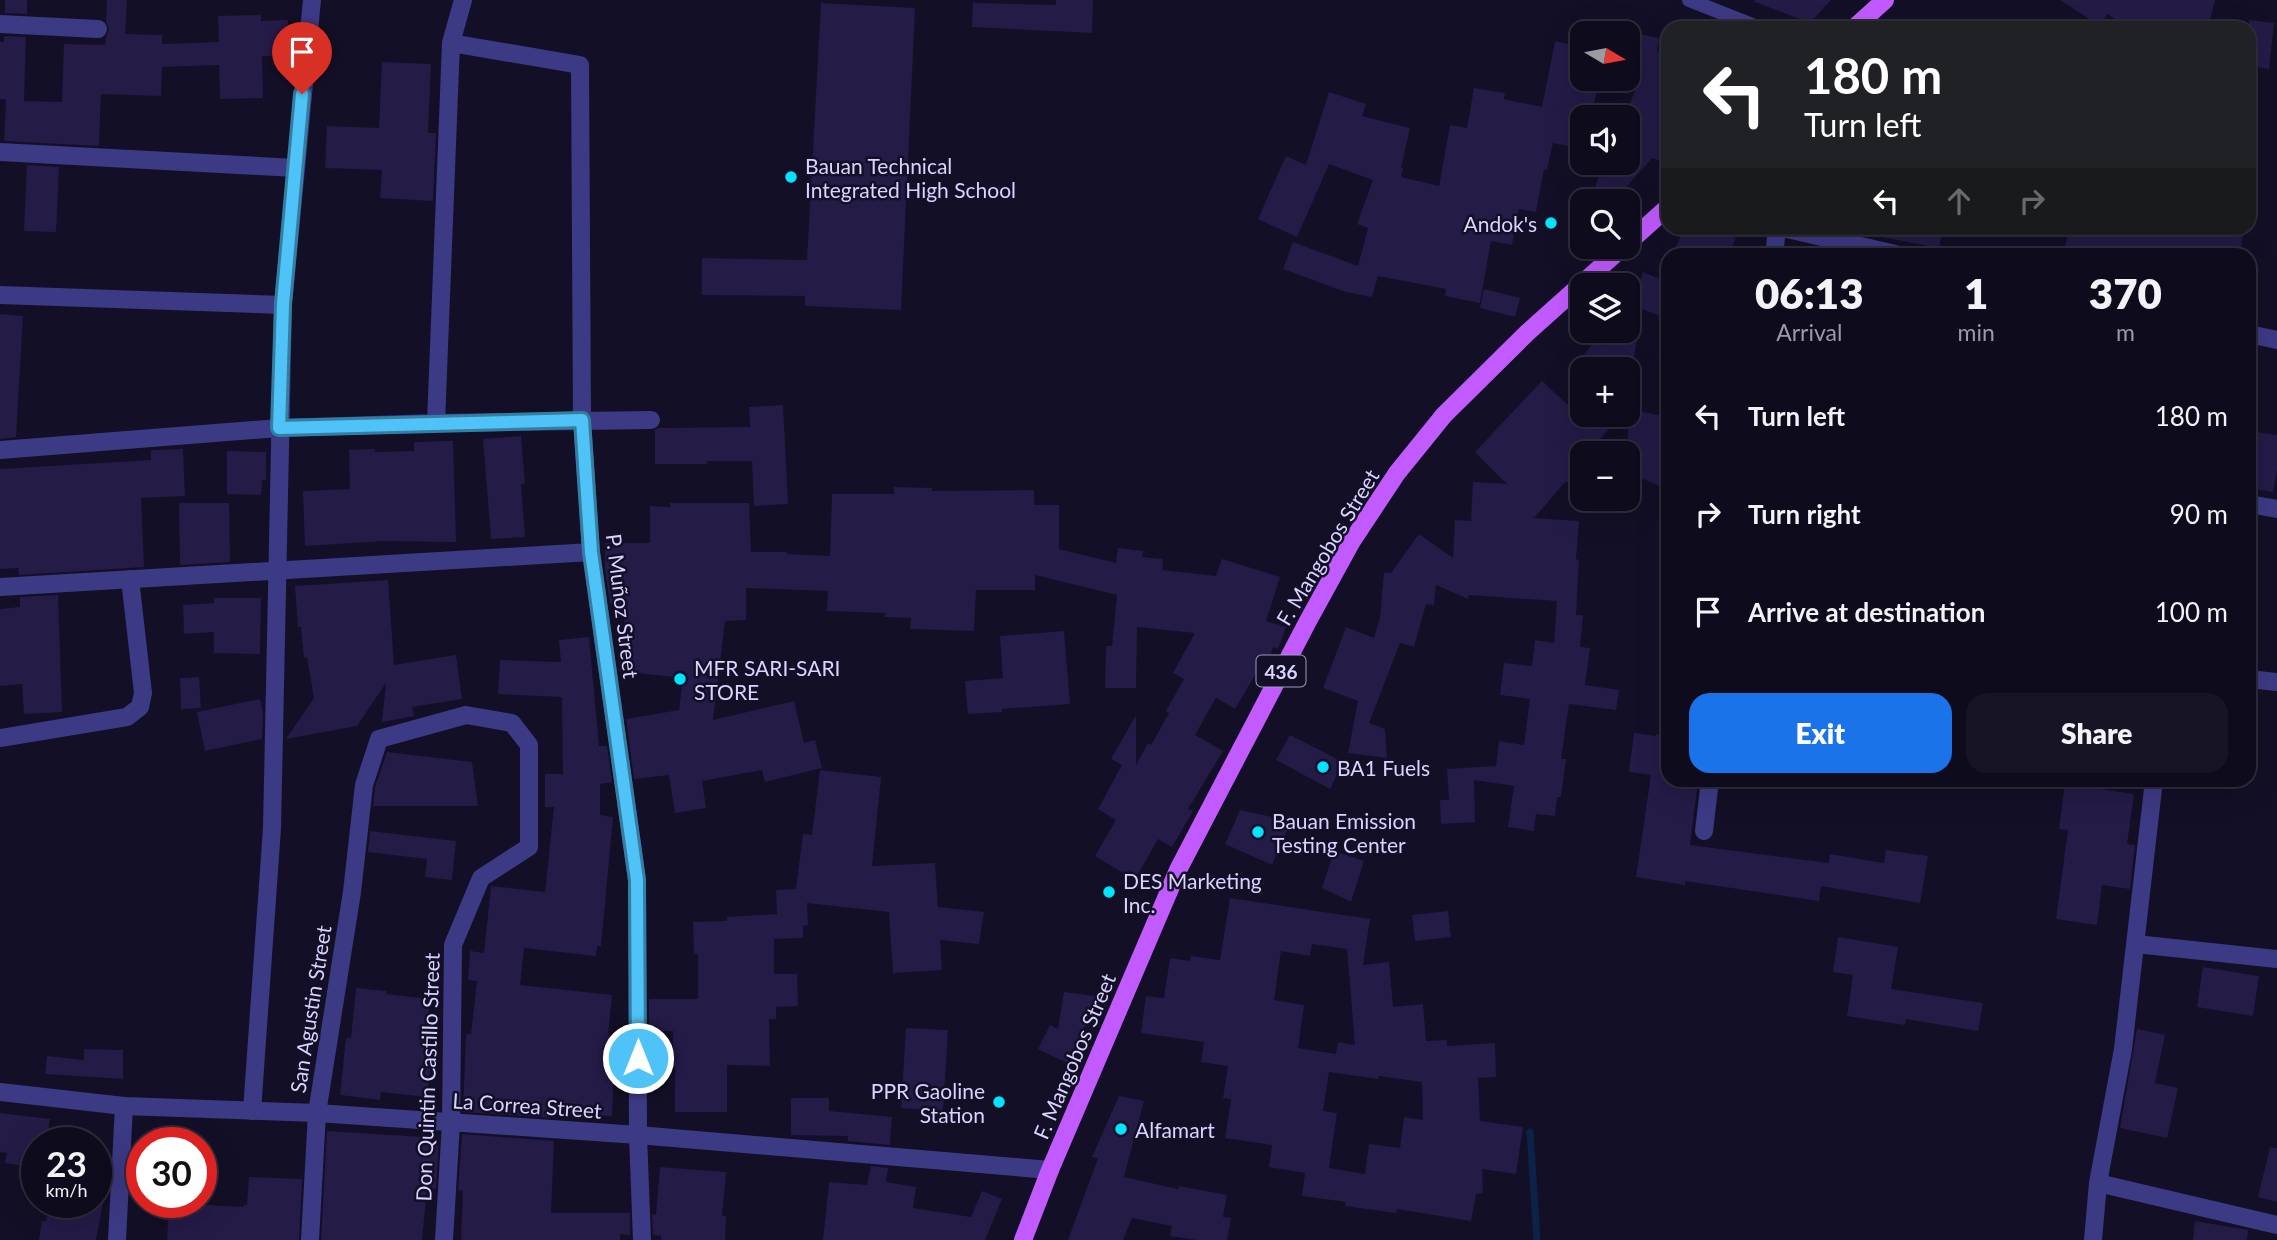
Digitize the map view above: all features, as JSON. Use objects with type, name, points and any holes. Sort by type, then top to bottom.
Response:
[{"type":"main road","points":[[1865,21],[1885,0]]},
{"type":"main road","points":[[1640,232],[1661,213]]},
{"type":"main road","name":"F. Mangobos Street","points":[[1023,1240],[1050,1170],[1178,870],[1352,541],[1397,473],[1444,415],[1528,332],[1610,259]]},
{"type":"street","points":[[252,1111],[272,828],[283,304],[312,0]]},
{"type":"street","points":[[436,422],[451,43],[463,0]]},
{"type":"street","points":[[0,24],[98,29]]},
{"type":"street","name":"P. Muñoz Street","points":[[451,43],[580,65],[582,420],[591,552],[637,880],[638,1135],[642,1240]]},
{"type":"street","points":[[0,152],[295,168]]},
{"type":"street","points":[[1813,235],[1869,248]]},
{"type":"street","points":[[0,295],[283,304]]},
{"type":"street","points":[[2256,336],[2277,340]]},
{"type":"street","points":[[0,450],[279,428],[436,422],[651,420]]},
{"type":"street","points":[[2256,505],[2277,509]]},
{"type":"street","points":[[0,587],[591,552]]},
{"type":"street","points":[[0,738],[127,717],[139,708],[143,693],[130,579]]},
{"type":"street","points":[[2256,680],[2277,682]]},
{"type":"street","name":"San Agustin Street","points":[[310,1240],[317,1113],[352,892],[364,785],[379,739],[466,715],[512,723],[529,745],[529,848],[481,878]]},
{"type":"street","points":[[1704,831],[1709,787]]},
{"type":"street","points":[[2093,1240],[2098,1183],[2123,1049],[2153,787]]},
{"type":"street","name":"Don Quintin Castillo Street","points":[[444,1240],[451,1123],[453,945],[481,878]]},
{"type":"street","points":[[2136,944],[2277,959]]},
{"type":"street","name":"La Correa Street","points":[[0,1092],[124,1106],[317,1113],[638,1135],[1050,1170]]},
{"type":"street","points":[[117,1240],[124,1106]]},
{"type":"street","points":[[2098,1183],[2277,1225]]},
{"type":"lane","points":[[1689,0],[1742,21]]},
{"type":"building","points":[[5,0],[27,0],[27,14],[5,13]]},
{"type":"building","points":[[107,0],[127,0],[125,34],[162,35],[162,44],[219,42],[218,16],[261,15],[261,21],[288,20],[289,56],[262,56],[263,98],[220,99],[219,65],[162,67],[161,96],[101,94],[99,146],[4,141],[6,99],[0,99],[0,42],[4,42],[4,36],[26,37],[24,101],[62,102],[64,44],[105,45],[109,29],[106,22]]},
{"type":"building","points":[[1056,0],[1093,0],[1092,33],[972,27],[973,3],[1056,5]]},
{"type":"building","points":[[1831,0],[1812,21],[1805,21],[1755,2]]},
{"type":"building","points":[[2060,0],[2215,0],[2210,21],[2118,21],[2107,14],[2103,21],[2092,21]]},
{"type":"building","points":[[821,3],[915,8],[901,310],[805,306],[805,296],[702,295],[702,258],[807,260]]},
{"type":"building","points":[[2249,20],[2274,23],[2269,69],[2256,67],[2256,21]]},
{"type":"building","points":[[1640,34],[1659,38],[1657,52],[1661,53],[1661,161],[1652,158],[1640,172],[1640,105],[1629,105],[1635,91],[1640,91],[1643,71],[1640,70]]},
{"type":"building","points":[[1555,41],[1570,44],[1570,91],[1596,91],[1594,105],[1570,105],[1570,147],[1553,143],[1547,170],[1544,169],[1536,212],[1519,209],[1512,245],[1491,241],[1480,303],[1445,296],[1446,289],[1378,276],[1372,297],[1346,292],[1283,269],[1293,242],[1358,266],[1368,228],[1357,224],[1373,180],[1329,164],[1297,237],[1258,219],[1286,156],[1306,165],[1329,92],[1366,104],[1362,116],[1410,128],[1401,177],[1439,186],[1450,125],[1467,128],[1474,88],[1505,93],[1504,99],[1542,107]]},
{"type":"building","points":[[382,62],[431,64],[428,133],[436,133],[433,201],[380,198],[382,170],[325,168],[327,126],[379,128]]},
{"type":"building","points":[[27,165],[59,167],[56,232],[24,231]]},
{"type":"building","points":[[1600,175],[1637,175],[1625,189],[1594,189]]},
{"type":"building","points":[[1681,235],[1729,235],[1736,238],[1732,248],[1675,248]]},
{"type":"building","points":[[1881,235],[1942,235],[1939,248]]},
{"type":"building","points":[[2068,235],[2243,235],[2241,248],[2064,248]]},
{"type":"building","points":[[1643,272],[1661,279],[1661,316],[1642,309],[1640,321],[1640,280]]},
{"type":"building","points":[[1484,289],[1520,298],[1515,317],[1480,308]]},
{"type":"building","points":[[0,314],[23,316],[16,437],[0,439]]},
{"type":"building","points":[[1594,343],[1636,343],[1634,357],[1587,357],[1584,354]]},
{"type":"building","points":[[1542,381],[1570,407],[1570,427],[1611,427],[1598,441],[1570,441],[1570,482],[1565,482],[1534,518],[1579,521],[1576,615],[1583,615],[1580,647],[1590,648],[1585,685],[1619,690],[1616,710],[1569,704],[1561,759],[1566,759],[1561,797],[1557,797],[1555,816],[1536,814],[1534,831],[1508,827],[1514,786],[1474,780],[1475,822],[1441,824],[1440,800],[1449,800],[1447,769],[1496,766],[1499,741],[1524,745],[1530,699],[1500,695],[1504,663],[1532,666],[1535,640],[1554,643],[1557,601],[1469,595],[1468,599],[1436,585],[1434,605],[1426,604],[1414,647],[1400,643],[1369,723],[1385,729],[1387,758],[1348,753],[1358,701],[1323,688],[1346,627],[1374,638],[1380,617],[1384,573],[1391,573],[1419,534],[1453,558],[1455,520],[1471,521],[1473,482],[1507,484],[1475,452]]},
{"type":"building","points":[[783,405],[788,504],[754,506],[752,461],[655,464],[655,430],[658,428],[750,427],[749,407]]},
{"type":"building","points":[[1640,411],[1661,416],[1661,486],[1640,478],[1640,441],[1628,441],[1628,427],[1640,427]]},
{"type":"building","points":[[2256,432],[2277,435],[2277,470],[2273,492],[2256,489]]},
{"type":"building","points":[[521,436],[525,537],[491,539],[483,439]]},
{"type":"building","points":[[453,441],[456,542],[384,541],[305,546],[303,491],[350,489],[349,450],[414,451],[414,442]]},
{"type":"building","points":[[183,449],[185,496],[141,498],[144,567],[19,575],[18,568],[0,569],[0,469],[151,460],[151,450]]},
{"type":"building","points":[[227,451],[266,452],[266,480],[262,480],[261,495],[227,494]]},
{"type":"building","points":[[894,487],[932,488],[932,491],[1034,490],[1034,505],[1059,505],[1059,549],[1116,563],[1118,548],[1143,551],[1142,557],[1163,559],[1162,570],[1216,576],[1222,559],[1280,577],[1266,621],[1286,627],[1278,649],[1273,647],[1265,672],[1258,670],[1235,709],[1216,698],[1195,735],[1223,751],[1188,809],[1193,811],[1172,847],[1158,839],[1135,880],[1095,856],[1116,820],[1098,809],[1122,765],[1111,759],[1136,715],[1136,765],[1169,713],[1166,711],[1184,679],[1173,673],[1195,633],[1137,627],[1136,688],[1105,688],[1106,646],[1112,646],[1117,595],[1035,575],[1035,590],[976,590],[974,631],[910,629],[911,618],[885,617],[885,613],[827,611],[828,591],[746,588],[746,620],[725,621],[713,720],[794,701],[804,743],[815,740],[822,768],[765,782],[762,770],[702,781],[706,808],[675,813],[669,775],[634,779],[626,719],[679,710],[683,678],[619,671],[626,604],[610,604],[605,569],[605,543],[650,543],[650,506],[670,507],[670,503],[749,503],[751,552],[830,556],[832,494],[894,494]]},
{"type":"building","points":[[179,503],[229,503],[230,562],[180,565]]},
{"type":"building","points":[[388,580],[394,665],[456,655],[462,699],[412,707],[414,716],[382,722],[386,683],[357,726],[286,739],[314,698],[307,657],[304,658],[301,627],[298,627],[295,586]]},
{"type":"building","points":[[58,595],[62,712],[24,714],[22,684],[0,686],[0,609],[20,607],[20,597]]},
{"type":"building","points":[[214,598],[261,598],[260,654],[214,653],[214,632],[184,634],[183,605],[214,603]]},
{"type":"building","points":[[1064,631],[1070,704],[968,714],[965,681],[1003,678],[1000,636]]},
{"type":"building","points":[[589,637],[599,746],[607,746],[612,782],[600,784],[600,815],[613,817],[601,946],[597,946],[596,956],[524,948],[520,985],[612,995],[608,1035],[615,1035],[612,1116],[555,1115],[555,1118],[463,1112],[466,1034],[471,1034],[477,981],[468,980],[470,951],[484,953],[491,886],[545,892],[554,807],[545,807],[545,774],[563,774],[562,697],[498,694],[500,660],[561,662],[559,640]]},
{"type":"building","points":[[199,677],[201,708],[181,709],[180,678]]},
{"type":"building","points":[[260,699],[263,714],[262,739],[205,751],[197,712]]},
{"type":"building","points":[[1634,733],[1661,734],[1661,787],[1697,787],[1690,845],[1829,863],[1830,854],[1884,863],[1886,850],[1928,856],[1920,903],[1821,886],[1819,901],[1685,881],[1685,885],[1636,877],[1651,775],[1629,772]]},
{"type":"building","points":[[1290,735],[1343,762],[1330,789],[1276,760]]},
{"type":"building","points":[[387,752],[472,762],[478,806],[373,806],[375,787]]},
{"type":"building","points":[[820,770],[881,777],[872,866],[935,863],[938,907],[984,912],[979,944],[940,940],[942,970],[893,973],[889,912],[807,903],[808,925],[803,926],[803,938],[774,939],[774,974],[797,974],[798,1006],[776,1007],[776,1019],[769,1019],[770,1066],[727,1065],[727,1112],[675,1112],[673,1031],[649,1031],[649,999],[698,999],[698,954],[694,954],[693,922],[727,921],[727,917],[777,914],[776,890],[796,889],[803,834],[812,835]]},
{"type":"building","points":[[2065,787],[2086,787],[2134,794],[2127,844],[2135,845],[2130,889],[2102,885],[2097,925],[2056,919],[2068,830],[2059,829]]},
{"type":"building","name":"Bauan Emission Testing Center","points":[[1240,810],[1291,821],[1272,865],[1225,844]]},
{"type":"building","points":[[370,831],[456,841],[452,880],[425,877],[427,859],[368,852]]},
{"type":"building","points":[[1334,851],[1364,861],[1351,902],[1322,888]]},
{"type":"building","points":[[1230,898],[1370,919],[1363,965],[1389,962],[1393,1007],[1423,1004],[1426,1041],[1447,1040],[1447,1046],[1495,1043],[1496,1077],[1478,1078],[1480,1121],[1523,1127],[1516,1174],[1482,1169],[1483,1193],[1476,1194],[1471,1221],[1397,1209],[1396,1213],[1345,1206],[1346,1202],[1302,1196],[1305,1173],[1269,1167],[1272,1145],[1225,1138],[1231,1099],[1223,1098],[1228,1066],[1201,1062],[1204,1042],[1141,1033],[1146,996],[1164,998],[1170,958],[1190,961],[1191,956],[1220,960]],"holes":[[[1312,944],[1347,949],[1355,1045],[1338,1042],[1336,1054],[1298,1048],[1304,1005],[1274,1000],[1281,951],[1310,956]],[[1329,1072],[1422,1082],[1423,1120],[1404,1117],[1400,1148],[1369,1144],[1365,1174],[1329,1168],[1337,1113],[1323,1111]]]},
{"type":"building","points":[[1448,911],[1451,937],[1415,941],[1412,915]]},
{"type":"building","points":[[1838,937],[1898,947],[1891,989],[1983,1003],[1978,1031],[1906,1019],[1905,1025],[1847,1016],[1853,975],[1833,972]]},
{"type":"building","points":[[2203,967],[2259,976],[2253,1016],[2197,1007]]},
{"type":"building","points":[[356,988],[430,999],[424,1051],[432,1052],[427,1097],[381,1092],[380,1100],[340,1095],[346,1038],[351,1038]]},
{"type":"building","points":[[1064,992],[1095,996],[1092,1019],[1089,1018],[1067,1063],[1038,1049],[1050,1025],[1058,1029]]},
{"type":"building","points":[[906,1028],[948,1030],[943,1111],[901,1108]]},
{"type":"building","points":[[2137,1029],[2165,1035],[2155,1083],[2178,1088],[2167,1138],[2120,1128]]},
{"type":"building","points":[[84,1049],[123,1050],[123,1079],[45,1074],[47,1056],[84,1060]]},
{"type":"building","points":[[1119,1096],[1144,1101],[1124,1177],[1178,1189],[1179,1186],[1227,1195],[1223,1217],[1231,1218],[1227,1240],[1197,1240],[1170,1236],[1172,1226],[1132,1218],[1123,1240],[1068,1240],[1098,1158],[1092,1157]]},
{"type":"building","points":[[791,1098],[829,1098],[829,1111],[892,1117],[890,1145],[848,1141],[848,1136],[791,1135]]},
{"type":"building","points":[[0,1113],[50,1119],[49,1127],[21,1127],[21,1166],[5,1163],[7,1153],[0,1152]]},
{"type":"building","points":[[327,1131],[439,1138],[436,1189],[427,1189],[422,1240],[321,1240]]},
{"type":"building","points":[[462,1134],[554,1141],[551,1213],[630,1213],[630,1235],[620,1234],[620,1240],[461,1240],[463,1191],[458,1190]]},
{"type":"building","points":[[2270,1147],[2277,1148],[2277,1202],[2258,1197]]},
{"type":"building","points":[[871,1166],[888,1168],[886,1182],[916,1187],[913,1208],[971,1217],[982,1191],[1002,1199],[985,1240],[823,1240],[829,1182],[867,1185]]},
{"type":"building","points":[[660,1167],[726,1172],[722,1216],[726,1216],[725,1240],[661,1240],[661,1236],[653,1235],[652,1214],[656,1215]]},
{"type":"building","points":[[249,1177],[302,1179],[299,1240],[167,1240],[168,1218],[217,1218],[217,1206],[247,1205]]},
{"type":"building","points":[[46,1218],[100,1218],[96,1240],[39,1240],[42,1221],[46,1221]]},
{"type":"building","points":[[2195,1221],[2248,1230],[2247,1240],[2193,1240]]},
{"type":"waterway","points":[[1530,1132],[1537,1240]]},
{"type":"place","name":"Bauan Technical Integrated High School","points":[[791,177]]},
{"type":"place","name":"Andok's","points":[[1551,223]]},
{"type":"place","name":"MFR SARI-SARI STORE","points":[[680,679]]},
{"type":"place","name":"BA1 Fuels","points":[[1323,767]]},
{"type":"place","name":"Bauan Emission Testing Center","points":[[1258,832]]},
{"type":"place","name":"DES Marketing Inc.","points":[[1109,892]]},
{"type":"place","name":"PPR Gaoline Station","points":[[999,1102]]},
{"type":"place","name":"Alfamart","points":[[1121,1129]]},
{"type":"route","points":[[302,94],[283,304],[279,428],[582,420],[591,552],[637,880],[638,1058]]}]
